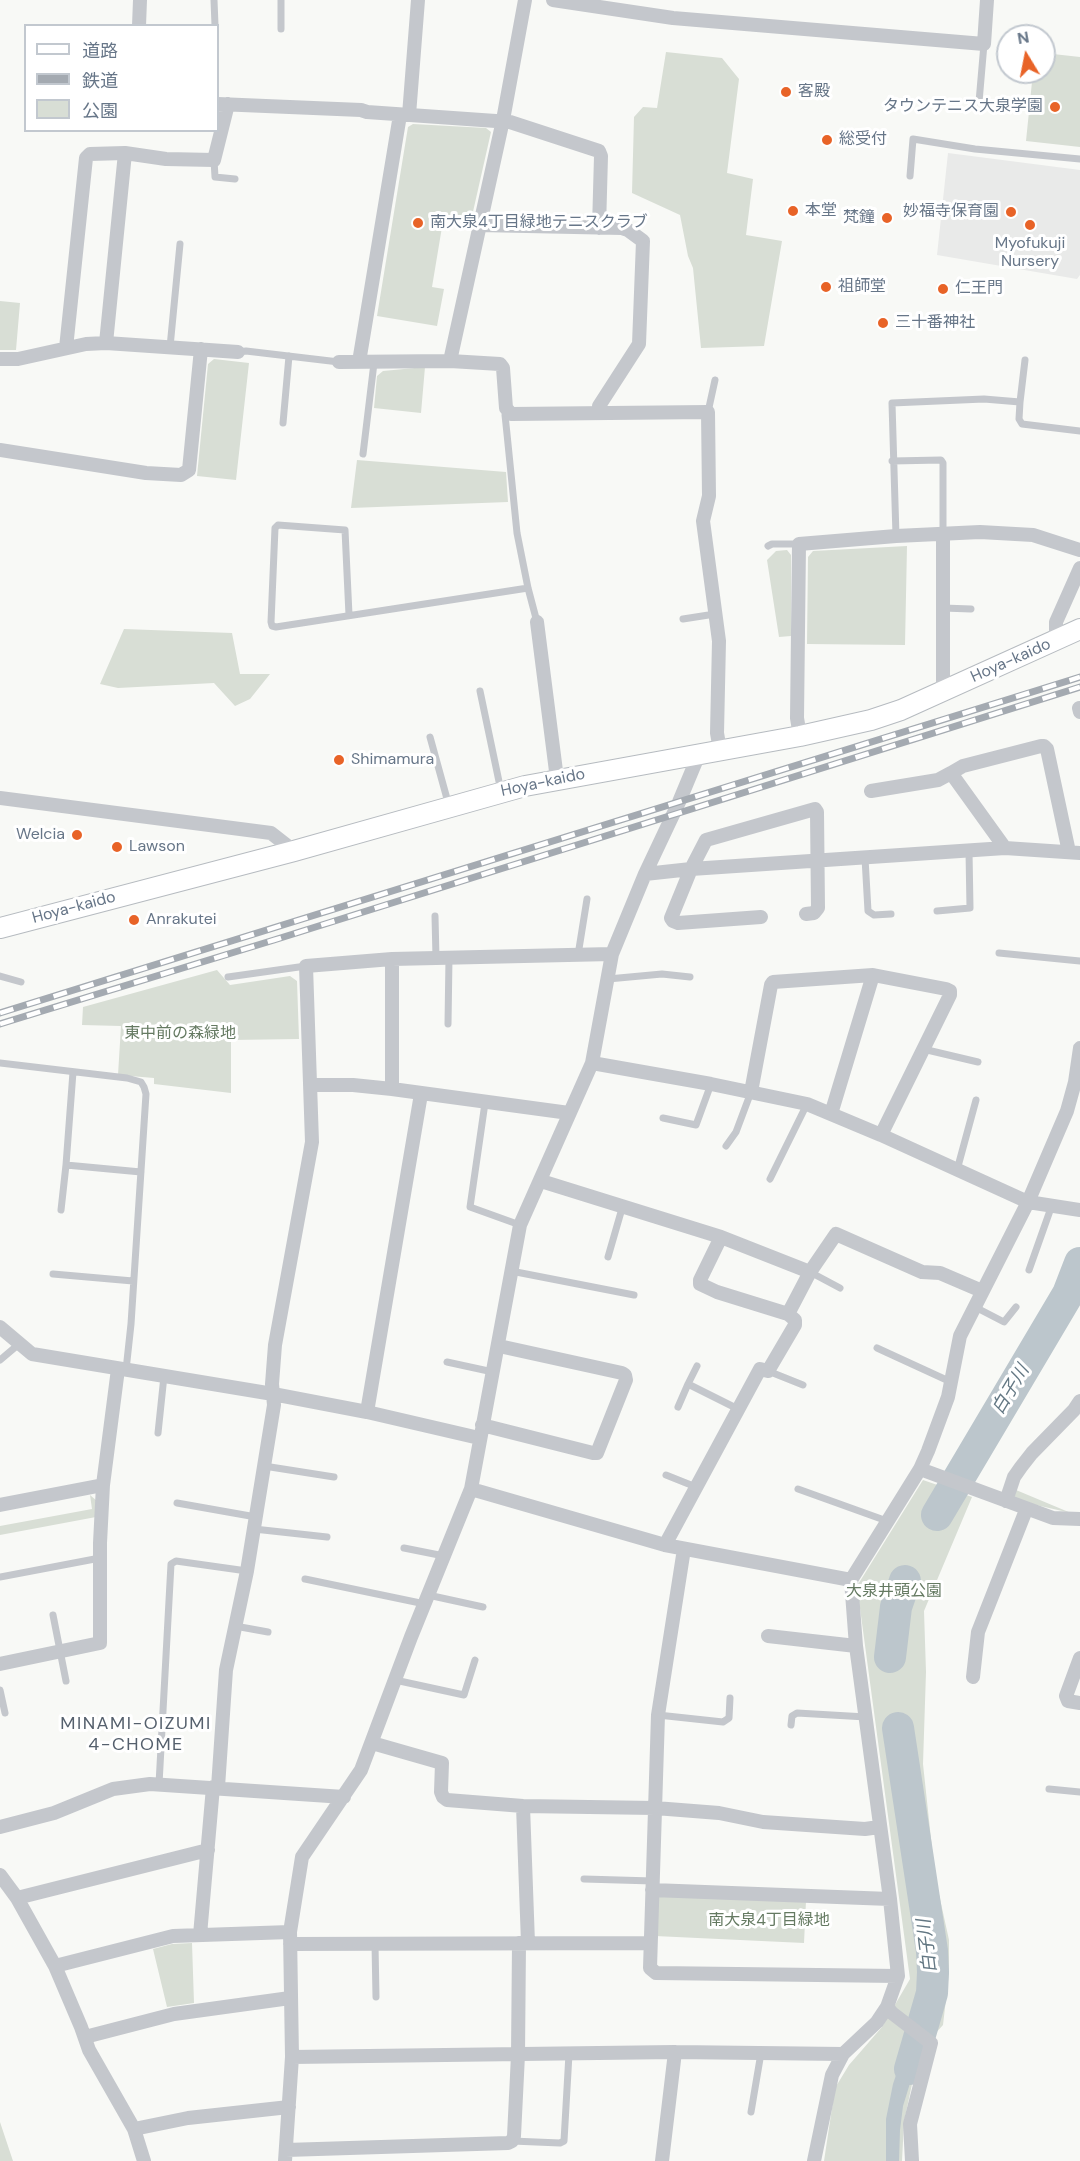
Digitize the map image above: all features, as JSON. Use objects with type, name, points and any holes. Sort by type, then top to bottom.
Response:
[{"type":"main road","name":"Hoya-kaido","points":[[0,928],[501,792],[557,779],[800,736],[871,720],[943,692],[1080,629]]},
{"type":"street","points":[[139,24],[140,0]]},
{"type":"street","points":[[359,362],[405,115],[418,0]]},
{"type":"street","points":[[450,361],[503,120],[525,0]]},
{"type":"street","points":[[552,0],[673,18],[984,44],[987,0]]},
{"type":"street","points":[[219,129],[223,104],[361,110],[405,115],[503,120],[599,151],[601,156],[599,228]]},
{"type":"street","points":[[66,348],[86,158],[90,154],[125,153],[166,159],[214,160],[218,132]]},
{"type":"street","points":[[105,343],[125,153]]},
{"type":"street","points":[[479,225],[626,229],[640,238],[643,244],[639,344],[599,406],[599,412]]},
{"type":"street","points":[[0,359],[18,359],[86,344],[105,343],[238,352]]},
{"type":"street","points":[[0,450],[146,474],[181,475],[189,470],[201,349]]},
{"type":"street","points":[[339,362],[450,361],[500,364],[506,408],[511,414],[708,412],[709,496],[703,521],[719,641],[717,733],[720,750]]},
{"type":"street","points":[[800,736],[797,718],[799,544],[980,532],[1033,535],[1080,550]]},
{"type":"street","points":[[943,534],[943,692]]},
{"type":"street","points":[[1056,640],[1056,622],[1080,568]]},
{"type":"street","points":[[537,622],[557,779]]},
{"type":"street","points":[[645,874],[1005,848],[1075,853],[1047,749],[1044,746],[963,766],[938,780],[870,791]]},
{"type":"street","points":[[523,1806],[523,1943],[512,2141],[497,2144],[286,2155],[292,2057],[290,1938],[302,1857],[361,1770],[471,1489],[520,1225],[592,1063],[612,954],[699,754]]},
{"type":"street","points":[[951,773],[1005,848]]},
{"type":"street","points":[[0,798],[271,833],[294,850]]},
{"type":"street","points":[[761,917],[678,922],[673,921],[672,915],[703,844],[710,838],[815,809],[817,812],[818,911],[806,914]]},
{"type":"street","points":[[200,1935],[226,1670],[255,1523],[274,1405],[275,1345],[312,1142],[306,966],[392,959],[612,954]]},
{"type":"street","points":[[392,959],[392,1089]]},
{"type":"street","points":[[831,1114],[873,975]]},
{"type":"street","points":[[751,1092],[771,985],[777,981],[873,975],[950,991],[881,1135]]},
{"type":"street","points":[[814,2161],[829,2083],[843,2054],[877,2022],[887,2007],[898,1976],[856,1646],[850,1580],[920,1469],[944,1407],[960,1336],[1028,1202],[1067,1111],[1075,1082],[1080,1048]]},
{"type":"street","points":[[592,1063],[807,1104],[1028,1202],[1080,1210]]},
{"type":"street","points":[[310,1085],[353,1085],[392,1089],[569,1113]]},
{"type":"street","points":[[368,1412],[421,1094]]},
{"type":"street","points":[[541,1181],[721,1237],[810,1272]]},
{"type":"street","points":[[788,1314],[810,1272],[833,1236],[840,1234],[922,1272],[940,1273],[982,1291]]},
{"type":"street","points":[[665,1545],[760,1369],[768,1371],[795,1325],[795,1320],[788,1314],[717,1292],[700,1284],[721,1237]]},
{"type":"street","points":[[0,1327],[32,1354],[273,1394],[597,1453],[626,1375],[499,1346]]},
{"type":"street","points":[[0,1664],[100,1643],[103,1485],[122,1369]]},
{"type":"street","points":[[1006,1501],[1014,1477],[1021,1467],[1032,1453],[1078,1408]]},
{"type":"street","points":[[920,1469],[1026,1510],[1056,1519],[1080,1519]]},
{"type":"street","points":[[0,1506],[103,1485]]},
{"type":"street","points":[[471,1489],[665,1545],[850,1580]]},
{"type":"street","points":[[973,1677],[978,1632],[1026,1510]]},
{"type":"street","points":[[684,1549],[658,1715],[650,1968],[656,1973],[898,1976]]},
{"type":"street","points":[[768,1636],[856,1646]]},
{"type":"street","points":[[1080,1658],[1066,1696],[1068,1701],[1080,1703]]},
{"type":"street","points":[[372,1743],[442,1762],[441,1792],[447,1800],[523,1806],[655,1808],[719,1813],[763,1822],[865,1829],[879,1827]]},
{"type":"street","points":[[0,1827],[54,1813],[113,1789],[159,1784],[344,1797]]},
{"type":"street","points":[[17,1898],[208,1850]]},
{"type":"street","points":[[0,1875],[17,1898],[55,1966],[89,2050],[134,2129],[144,2161]]},
{"type":"street","points":[[653,1886],[890,1899]]},
{"type":"street","points":[[55,1966],[172,1936],[290,1938],[375,1944],[650,1943]]},
{"type":"street","points":[[85,2037],[174,2014],[290,1998]]},
{"type":"street","points":[[887,2007],[931,2043],[910,2124],[912,2161]]},
{"type":"street","points":[[292,2057],[675,2052],[843,2054]]},
{"type":"street","points":[[662,2161],[675,2052]]},
{"type":"street","points":[[134,2129],[188,2118],[289,2107]]},
{"type":"lane","points":[[214,0],[214,24]]},
{"type":"lane","points":[[281,0],[281,29]]},
{"type":"lane","points":[[979,102],[984,44]]},
{"type":"lane","points":[[909,176],[913,139],[1080,159]]},
{"type":"lane","points":[[214,160],[215,177],[234,179]]},
{"type":"lane","points":[[170,347],[180,244]]},
{"type":"lane","points":[[238,352],[339,362]]},
{"type":"lane","points":[[283,423],[289,356]]},
{"type":"lane","points":[[1024,360],[1019,419],[1022,424],[1080,431]]},
{"type":"lane","points":[[363,454],[374,363]]},
{"type":"lane","points":[[708,412],[715,380]]},
{"type":"lane","points":[[896,536],[892,403],[984,399],[1020,402]]},
{"type":"lane","points":[[507,412],[507,434],[517,533],[537,622]]},
{"type":"lane","points":[[892,461],[941,460],[943,463],[943,534]]},
{"type":"lane","points":[[349,615],[345,530],[278,525],[275,528],[272,626],[276,627],[528,588]]},
{"type":"lane","points":[[768,546],[799,544]]},
{"type":"lane","points":[[943,608],[971,609]]},
{"type":"lane","points":[[683,619],[716,614]]},
{"type":"lane","points":[[480,691],[501,792]]},
{"type":"lane","points":[[430,737],[449,807]]},
{"type":"lane","points":[[937,911],[970,908],[969,851]]},
{"type":"lane","points":[[865,858],[868,911],[874,915],[891,914]]},
{"type":"lane","points":[[578,955],[587,899]]},
{"type":"lane","points":[[435,916],[443,958],[448,1024]]},
{"type":"lane","points":[[999,953],[1080,961]]},
{"type":"lane","points":[[228,977],[306,966]]},
{"type":"lane","points":[[608,979],[662,974],[690,977]]},
{"type":"lane","points":[[0,976],[21,982]]},
{"type":"lane","points":[[923,1049],[978,1062]]},
{"type":"lane","points":[[0,1063],[136,1080],[144,1087],[146,1094],[131,1324],[122,1369]]},
{"type":"lane","points":[[61,1210],[73,1072]]},
{"type":"lane","points":[[663,1118],[696,1125],[711,1084]]},
{"type":"lane","points":[[726,1146],[736,1132],[751,1092]]},
{"type":"lane","points":[[957,1170],[976,1100]]},
{"type":"lane","points":[[485,1103],[470,1207],[520,1225]]},
{"type":"lane","points":[[770,1179],[807,1104]]},
{"type":"lane","points":[[66,1165],[141,1172]]},
{"type":"lane","points":[[608,1257],[623,1205]]},
{"type":"lane","points":[[1029,1270],[1052,1205]]},
{"type":"lane","points":[[511,1271],[634,1295]]},
{"type":"lane","points":[[810,1272],[840,1287]]},
{"type":"lane","points":[[53,1274],[133,1281]]},
{"type":"lane","points":[[975,1307],[1004,1322],[1016,1307]]},
{"type":"lane","points":[[0,1360],[19,1344]]},
{"type":"lane","points":[[877,1348],[951,1382]]},
{"type":"lane","points":[[447,1362],[493,1372]]},
{"type":"lane","points":[[678,1407],[697,1366]]},
{"type":"lane","points":[[768,1371],[803,1385]]},
{"type":"lane","points":[[158,1433],[165,1376]]},
{"type":"lane","points":[[688,1383],[738,1409]]},
{"type":"lane","points":[[264,1466],[334,1477]]},
{"type":"lane","points":[[666,1475],[696,1487]]},
{"type":"lane","points":[[798,1489],[887,1521]]},
{"type":"lane","points":[[177,1503],[255,1523],[327,1537]]},
{"type":"lane","points":[[404,1548],[444,1556]]},
{"type":"lane","points":[[0,1577],[100,1558]]},
{"type":"lane","points":[[159,1784],[171,1564],[176,1561],[247,1571]]},
{"type":"lane","points":[[305,1579],[483,1607]]},
{"type":"lane","points":[[53,1615],[66,1681]]},
{"type":"lane","points":[[235,1626],[268,1632]]},
{"type":"lane","points":[[395,1680],[464,1695],[475,1660]]},
{"type":"lane","points":[[0,1690],[5,1713]]},
{"type":"lane","points":[[658,1715],[723,1722],[729,1718],[730,1698]]},
{"type":"lane","points":[[792,1725],[792,1716],[797,1713],[866,1717]]},
{"type":"lane","points":[[1048,1790],[1080,1792]]},
{"type":"lane","points":[[584,1879],[653,1886]]},
{"type":"lane","points":[[375,1944],[376,1997]]},
{"type":"lane","points":[[751,2112],[762,2053]]},
{"type":"lane","points":[[512,2141],[560,2143],[564,2141],[568,2054]]},
{"type":"shaded area","name":"妙福寺保育園","points":[[948,153],[1080,170],[1080,275],[1077,279],[937,255]]},
{"type":"shaded area","points":[[911,2031],[923,2041],[903,2106],[899,2161],[886,2161],[886,2119],[893,2084]]},
{"type":"green space","points":[[666,52],[722,58],[739,79],[727,173],[753,179],[746,235],[782,241],[764,346],[701,348],[693,268],[688,256],[680,215],[632,193],[634,117],[643,107],[657,108]]},
{"type":"green space","name":"タウンテニス大泉学園","points":[[1056,54],[1080,57],[1080,147],[1026,141],[1032,84],[1056,84]]},
{"type":"green space","name":"南大泉4丁目緑地テニスクラブ","points":[[413,124],[486,128],[491,132],[470,225],[443,221],[432,287],[444,289],[437,326],[377,316],[408,127]]},
{"type":"green space","points":[[0,301],[20,303],[16,350],[0,350]]},
{"type":"green space","points":[[214,359],[249,363],[236,480],[197,476],[208,364]]},
{"type":"green space","points":[[425,367],[421,413],[374,408],[377,376],[383,371]]},
{"type":"green space","points":[[357,460],[506,472],[508,502],[351,508]]},
{"type":"green space","points":[[907,546],[905,645],[807,644],[808,557],[813,551]]},
{"type":"green space","points":[[787,550],[791,555],[791,636],[779,637],[767,560],[776,551]]},
{"type":"green space","points":[[124,629],[232,633],[240,674],[270,674],[250,699],[235,706],[214,683],[118,688],[100,684]]},
{"type":"green space","name":"東中前の森緑地","points":[[217,970],[230,985],[290,976],[297,981],[299,1039],[231,1040],[231,1093],[154,1084],[154,1078],[118,1075],[121,1026],[82,1025],[83,1007]]},
{"type":"green space","name":"大泉井頭公園","points":[[923,1480],[972,1497],[924,1611],[926,1672],[923,1764],[935,1876],[949,1940],[949,1973],[943,2025],[924,2046],[912,2084],[904,2122],[902,2161],[824,2161],[835,2088],[849,2065],[882,2027],[910,1979],[857,1586]]},
{"type":"green space","points":[[1016,1490],[1071,1513],[1014,1500]]},
{"type":"green space","points":[[90,1495],[97,1501],[96,1517],[0,1535],[0,1526],[92,1509]]},
{"type":"green space","name":"南大泉4丁目緑地","points":[[660,1895],[806,1901],[804,1943],[655,1936],[656,1899]]},
{"type":"green space","points":[[192,1943],[194,2003],[167,2007],[153,1949],[172,1944]]},
{"type":"green space","points":[[0,2122],[13,2161],[0,2161]]},
{"type":"waterway","name":"白子川","points":[[937,1515],[1068,1294],[1080,1263]]},
{"type":"waterway","name":"白子川","points":[[890,1657],[896,1607],[905,1581]]},
{"type":"waterway","name":"白子川","points":[[898,1728],[932,1951],[933,1972],[932,1993],[910,2069]]},
{"type":"railway","points":[[0,1013],[1080,677]]},
{"type":"railway","points":[[0,1024],[1080,687]]},
{"type":"place","name":"客殿","points":[[786,92]]},
{"type":"place","name":"タウンテニス大泉学園","points":[[1055,107]]},
{"type":"place","name":"総受付","points":[[827,140]]},
{"type":"place","name":"本堂","points":[[793,211]]},
{"type":"place","name":"妙福寺保育園","points":[[1011,212]]},
{"type":"place","name":"梵鐘","points":[[887,218]]},
{"type":"place","name":"南大泉4丁目緑地テニスクラブ","points":[[418,223]]},
{"type":"place","name":"Myofukuji Nursery","points":[[1030,225]]},
{"type":"place","name":"祖師堂","points":[[826,287]]},
{"type":"place","name":"仁王門","points":[[943,289]]},
{"type":"place","name":"三十番神社","points":[[883,323]]},
{"type":"place","name":"Shimamura","points":[[339,760]]},
{"type":"place","name":"Welcia","points":[[77,835]]},
{"type":"place","name":"Lawson","points":[[117,847]]},
{"type":"place","name":"Anrakutei","points":[[134,920]]},
{"type":"district","name":"MINAMI-OIZUMI 4-CHOME","points":[[136,1734]]}]
